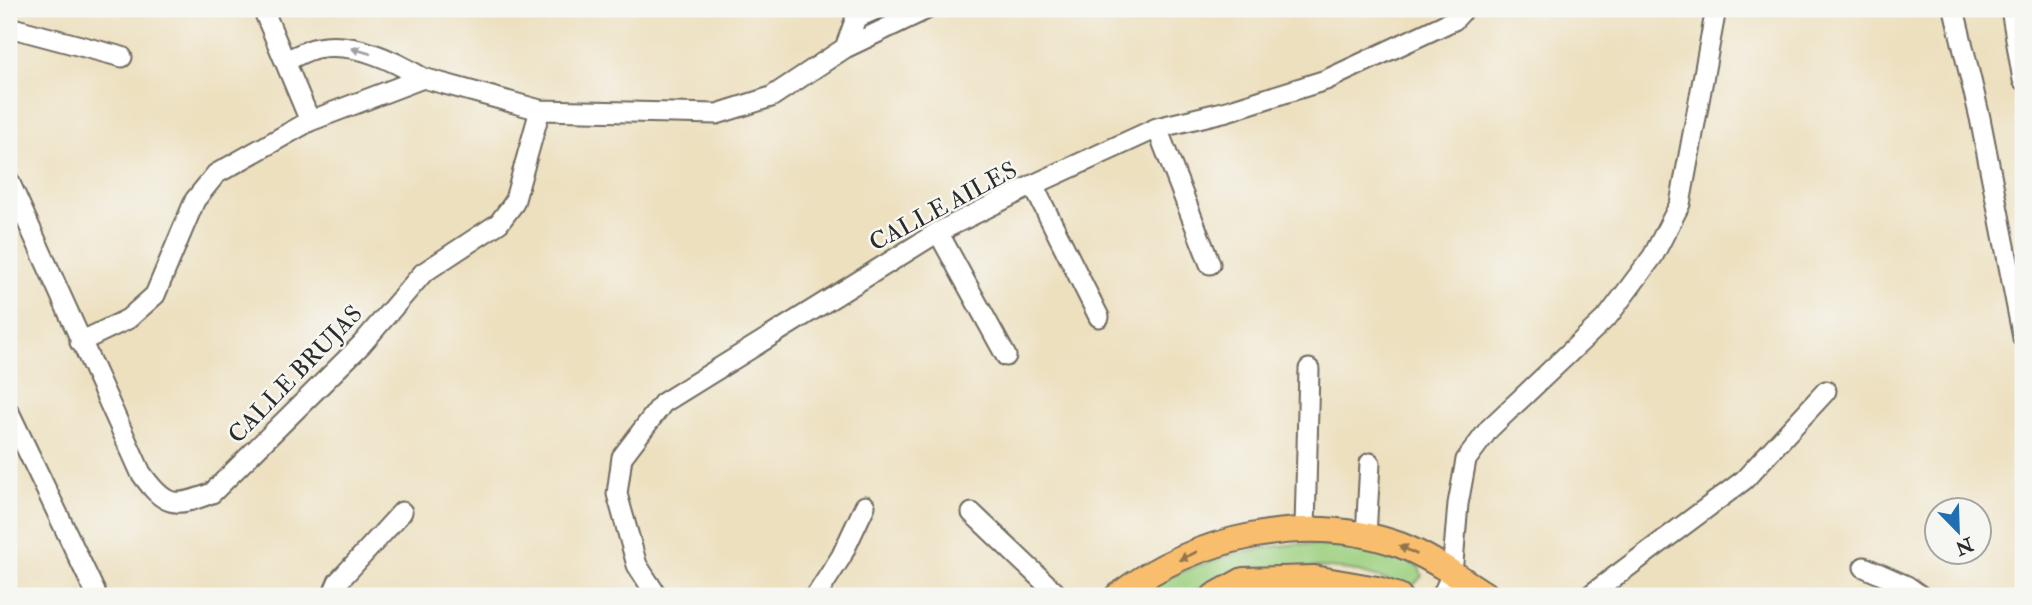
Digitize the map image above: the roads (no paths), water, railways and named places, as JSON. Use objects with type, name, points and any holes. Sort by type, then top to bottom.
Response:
[{"type":"main road","points":[[1117,596],[1141,578],[1209,546],[1305,528],[1366,536],[1402,546],[1447,585],[1488,596]]},
{"type":"main road","points":[[1214,596],[1243,580],[1314,578],[1377,589],[1399,596]]},
{"type":"street","points":[[263,9],[310,121]]},
{"type":"street","points":[[845,48],[855,13],[876,9]]},
{"type":"street","points":[[286,61],[317,48],[348,48],[394,61],[423,78],[541,110],[717,114],[771,97],[889,16],[927,9]]},
{"type":"street","name":"CALLE AILES","points":[[657,596],[637,565],[617,494],[622,457],[663,403],[939,232],[1034,185],[1157,128],[1227,111],[1326,80],[1454,20],[1464,9]]},
{"type":"street","points":[[1447,585],[1466,460],[1489,429],[1609,315],[1653,256],[1680,204],[1716,9]]},
{"type":"street","points":[[1954,9],[1980,118],[2023,334]]},
{"type":"street","points":[[2011,9],[2023,80]]},
{"type":"street","points":[[9,27],[122,57]]},
{"type":"street","points":[[80,342],[128,319],[155,295],[195,200],[216,174],[310,121],[423,78]]},
{"type":"street","name":"CALLE BRUJAS","points":[[9,181],[141,473],[156,494],[170,502],[184,504],[212,493],[360,345],[424,273],[499,223],[514,203],[541,110]]},
{"type":"street","points":[[1157,128],[1210,264]]},
{"type":"street","points":[[1034,185],[1099,317]]},
{"type":"street","points":[[939,232],[1006,356]]},
{"type":"street","points":[[1305,528],[1309,369]]},
{"type":"street","points":[[1589,596],[1744,480],[1826,391]]},
{"type":"street","points":[[9,412],[97,596]]},
{"type":"street","points":[[1366,536],[1370,463]]},
{"type":"street","points":[[816,596],[841,557],[865,506]]},
{"type":"street","points":[[332,596],[338,582],[402,512]]},
{"type":"street","points":[[972,513],[1059,596]]},
{"type":"street","points":[[1864,567],[1907,586],[1921,596]]}]
